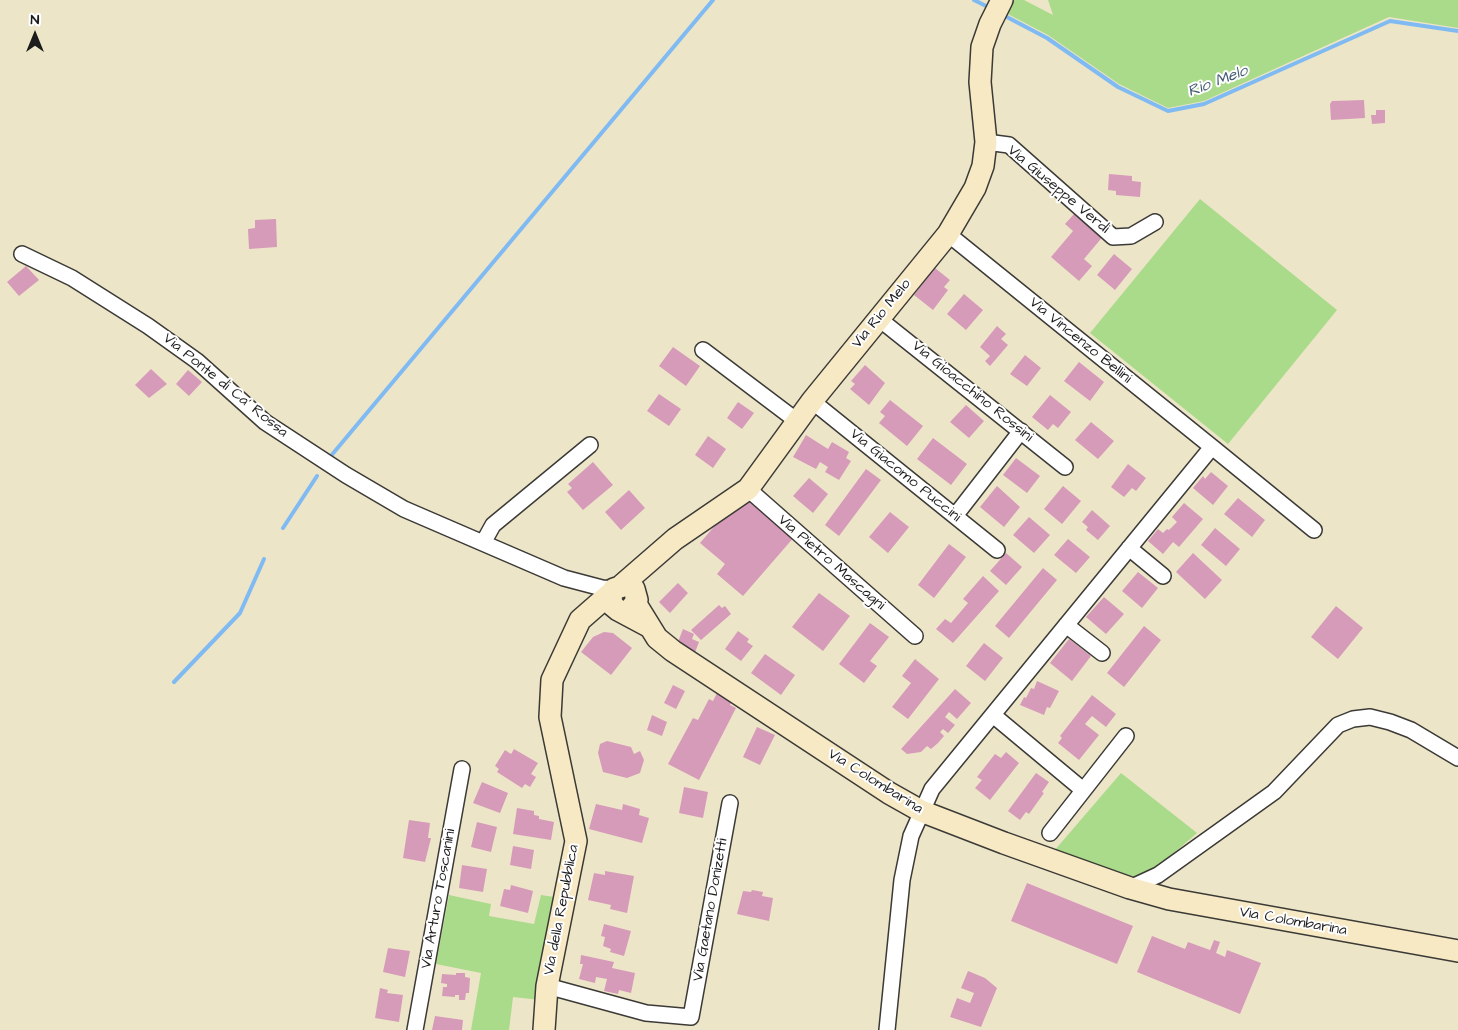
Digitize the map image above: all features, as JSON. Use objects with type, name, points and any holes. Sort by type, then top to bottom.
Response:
[{"type":"street","name":"Via Rio Melo","points":[[623,598],[652,558],[674,539],[748,489],[797,421],[878,318],[948,234],[975,188],[983,166],[986,142],[980,82],[982,47],[996,12]]},
{"type":"street","name":"Via Giuseppe Verdi","points":[[986,142],[1010,146],[1113,237],[1131,236],[1156,222]]},
{"type":"street","name":"Via Vincenzo Bellini","points":[[948,234],[1314,530]]},
{"type":"street","name":"Via Ponte di Ca' Rossa","points":[[22,254],[72,278],[148,326],[197,361],[265,422],[346,475],[404,509],[564,578],[602,588],[623,598]]},
{"type":"street","name":"Via Gioacchino Rossini","points":[[878,318],[1065,467]]},
{"type":"street","points":[[703,350],[797,421]]},
{"type":"street","name":"Via Giacomo Puccini","points":[[812,402],[997,550]]},
{"type":"street","points":[[955,516],[1020,431]]},
{"type":"street","points":[[483,543],[494,525],[590,445]]},
{"type":"street","points":[[887,1030],[902,880],[912,836],[921,811],[932,789],[1212,447]]},
{"type":"street","name":"Via Pietro Mascagni","points":[[748,489],[915,636]]},
{"type":"street","points":[[1129,548],[1163,576]]},
{"type":"street","name":"Via della Repubblica","points":[[544,1030],[547,986],[576,842],[550,717],[552,680],[580,620],[623,598]]},
{"type":"street","name":"Via Colombarina","points":[[623,598],[657,638],[694,666],[889,793],[921,811],[1130,888],[1169,899],[1458,951]]},
{"type":"street","points":[[1066,625],[1102,653]]},
{"type":"street","points":[[993,715],[1083,790]]},
{"type":"street","points":[[1130,888],[1158,875],[1274,792],[1338,725],[1353,719],[1370,717],[1412,730],[1458,758]]},
{"type":"street","points":[[1050,833],[1126,736]]},
{"type":"street","name":"Via Arturo Toscanini","points":[[415,1030],[462,769]]},
{"type":"street","name":"Via Gaetano Donizetti","points":[[547,986],[646,1013],[691,1017],[730,803]]},
{"type":"green space","points":[[1010,0],[1024,0],[1053,15],[1048,0],[1458,0],[1458,28],[1389,17],[1204,101],[1168,108],[1119,84],[1048,35],[1004,12]]},
{"type":"green space","points":[[1200,199],[1337,310],[1228,444],[1090,333]]},
{"type":"green space","points":[[1121,773],[1197,833],[1152,872],[1138,876],[1120,876],[1054,851]]},
{"type":"green space","points":[[449,895],[491,904],[489,916],[534,924],[541,895],[554,897],[540,1000],[513,997],[509,1030],[471,1030],[481,973],[436,964]]},
{"type":"building","points":[[1364,100],[1365,118],[1331,120],[1330,104],[1332,101]]},
{"type":"building","points":[[1376,110],[1385,110],[1385,123],[1372,124],[1371,115],[1376,115]]},
{"type":"building","points":[[1109,174],[1132,176],[1132,181],[1141,182],[1140,197],[1116,195],[1116,191],[1108,190]]},
{"type":"building","points":[[1074,214],[1088,226],[1091,223],[1105,234],[1084,259],[1092,266],[1079,281],[1051,257],[1073,231],[1065,224]]},
{"type":"building","points":[[276,219],[277,247],[249,249],[248,229],[255,228],[255,220]]},
{"type":"building","points":[[1114,254],[1132,269],[1115,290],[1097,275]]},
{"type":"building","points":[[26,266],[39,280],[19,296],[7,282]]},
{"type":"building","points":[[935,268],[950,280],[944,287],[948,290],[933,310],[914,295]]},
{"type":"building","points":[[964,294],[983,310],[966,330],[947,314]]},
{"type":"building","points":[[997,326],[1006,334],[1001,339],[1008,345],[990,366],[985,361],[990,356],[980,347]]},
{"type":"building","points":[[673,347],[700,366],[686,386],[659,366]]},
{"type":"building","points":[[1025,355],[1041,368],[1027,386],[1010,374]]},
{"type":"building","points":[[1079,362],[1104,382],[1090,401],[1064,381]]},
{"type":"building","points":[[865,365],[885,383],[869,405],[850,389],[855,384],[851,381]]},
{"type":"building","points":[[151,369],[167,384],[149,398],[135,385]]},
{"type":"building","points":[[188,370],[202,382],[189,396],[176,384]]},
{"type":"building","points":[[659,394],[681,409],[669,426],[647,411]]},
{"type":"building","points":[[1050,395],[1071,412],[1058,428],[1053,424],[1048,430],[1032,417]]},
{"type":"building","points":[[890,400],[923,426],[907,446],[879,423],[885,416],[880,412]]},
{"type":"building","points":[[738,402],[754,413],[742,429],[727,418]]},
{"type":"building","points":[[966,405],[984,421],[969,438],[950,422]]},
{"type":"building","points":[[1091,422],[1114,441],[1098,459],[1075,440]]},
{"type":"building","points":[[806,435],[828,449],[832,442],[849,452],[846,458],[851,461],[839,480],[825,472],[828,467],[820,462],[816,469],[793,457]]},
{"type":"building","points":[[708,436],[726,449],[713,468],[695,455]]},
{"type":"building","points":[[933,438],[967,464],[951,485],[917,459]]},
{"type":"building","points":[[1016,458],[1040,476],[1027,493],[1003,475]]},
{"type":"building","points":[[593,462],[613,485],[583,510],[567,492],[572,488],[568,484]]},
{"type":"building","points":[[1128,464],[1146,478],[1136,491],[1132,488],[1124,497],[1111,487]]},
{"type":"building","points":[[866,469],[881,480],[839,536],[825,525]]},
{"type":"building","points":[[1211,472],[1228,486],[1213,505],[1193,488],[1203,476],[1205,479]]},
{"type":"building","points":[[809,478],[828,494],[813,513],[793,496]]},
{"type":"building","points":[[997,486],[1020,507],[1004,527],[980,507]]},
{"type":"building","points":[[1063,486],[1081,501],[1062,524],[1044,509]]},
{"type":"building","points":[[629,490],[645,508],[621,530],[605,512]]},
{"type":"building","points":[[1238,498],[1265,520],[1252,537],[1224,514]]},
{"type":"building","points":[[751,500],[795,536],[743,596],[717,574],[725,564],[700,543],[724,515],[727,517],[741,502]]},
{"type":"building","points":[[1184,503],[1203,519],[1179,547],[1173,542],[1163,554],[1148,541],[1158,529],[1163,533],[1177,522],[1172,517]]},
{"type":"building","points":[[1092,510],[1110,526],[1098,540],[1086,530],[1088,527],[1082,522]]},
{"type":"building","points":[[890,512],[909,527],[888,553],[869,537]]},
{"type":"building","points":[[1029,517],[1050,535],[1034,553],[1013,535]]},
{"type":"building","points":[[1215,528],[1240,549],[1226,566],[1201,545]]},
{"type":"building","points":[[1068,539],[1090,557],[1076,573],[1054,555]]},
{"type":"building","points":[[949,544],[966,557],[934,598],[918,585]]},
{"type":"building","points":[[1006,553],[1022,567],[1006,585],[990,571]]},
{"type":"building","points":[[1193,553],[1222,580],[1205,599],[1176,572]]},
{"type":"building","points":[[1043,568],[1057,580],[1009,638],[995,626]]},
{"type":"building","points":[[1138,572],[1158,588],[1142,608],[1122,591]]},
{"type":"building","points":[[983,576],[999,591],[953,643],[936,629],[945,619],[951,623],[968,603],[963,599]]},
{"type":"building","points":[[678,583],[688,593],[670,613],[659,602]]},
{"type":"building","points":[[819,593],[850,616],[823,651],[792,627]]},
{"type":"building","points":[[1104,597],[1124,614],[1106,634],[1086,617]]},
{"type":"building","points":[[719,605],[722,608],[725,606],[731,614],[701,640],[691,630]]},
{"type":"building","points":[[1336,606],[1363,628],[1338,659],[1311,637]]},
{"type":"building","points":[[870,623],[889,637],[870,661],[877,666],[864,683],[839,664]]},
{"type":"building","points":[[1144,626],[1161,640],[1124,687],[1107,673]]},
{"type":"building","points":[[683,629],[694,634],[692,639],[699,642],[694,655],[676,647]]},
{"type":"building","points":[[738,631],[749,639],[747,642],[753,646],[741,661],[725,649]]},
{"type":"building","points":[[604,632],[613,633],[632,648],[611,675],[581,652],[593,637]]},
{"type":"building","points":[[1069,639],[1091,656],[1072,681],[1050,663]]},
{"type":"building","points":[[984,643],[1003,658],[985,681],[966,666]]},
{"type":"building","points":[[765,654],[795,675],[781,695],[751,673]]},
{"type":"building","points":[[915,659],[939,679],[908,719],[892,707],[911,683],[902,676]]},
{"type":"building","points":[[1037,681],[1059,691],[1050,708],[1047,707],[1044,715],[1020,705],[1031,688],[1034,689]]},
{"type":"building","points":[[673,685],[685,691],[676,709],[664,703]]},
{"type":"building","points":[[955,689],[971,703],[957,719],[949,712],[945,717],[955,725],[948,733],[943,729],[940,732],[944,736],[931,749],[927,746],[921,752],[907,754],[901,749]]},
{"type":"building","points":[[717,693],[732,701],[730,705],[736,708],[699,780],[668,764],[693,718],[698,720],[709,699],[713,701]]},
{"type":"building","points":[[1092,695],[1116,714],[1106,727],[1092,716],[1085,724],[1099,735],[1079,760],[1058,743],[1062,738],[1060,736]]},
{"type":"building","points":[[652,715],[667,722],[662,736],[647,730]]},
{"type":"building","points":[[757,727],[775,735],[760,765],[743,757]]},
{"type":"building","points":[[607,741],[631,747],[634,754],[640,751],[644,760],[640,773],[627,778],[603,772],[598,753],[600,744]]},
{"type":"building","points":[[514,749],[538,763],[531,774],[536,777],[530,787],[525,784],[522,788],[497,772],[499,769],[495,766],[505,750],[511,754]]},
{"type":"building","points":[[1006,752],[1019,763],[990,800],[975,788],[982,780],[977,777],[995,754],[1001,758]]},
{"type":"building","points":[[1036,773],[1049,782],[1042,792],[1044,793],[1029,814],[1026,812],[1020,820],[1008,811]]},
{"type":"building","points":[[482,782],[508,793],[500,813],[473,803]]},
{"type":"building","points":[[684,787],[708,792],[703,818],[679,813]]},
{"type":"building","points":[[596,804],[622,810],[623,804],[640,809],[639,815],[649,818],[642,843],[589,829]]},
{"type":"building","points":[[517,808],[534,811],[534,815],[539,816],[539,819],[554,822],[551,840],[513,834]]},
{"type":"building","points":[[409,820],[430,823],[428,838],[431,838],[425,862],[403,858]]},
{"type":"building","points":[[477,822],[497,827],[491,852],[471,847]]},
{"type":"building","points":[[513,846],[534,850],[531,869],[510,865]]},
{"type":"building","points":[[462,865],[487,869],[483,892],[459,888]]},
{"type":"building","points":[[605,871],[634,876],[627,913],[610,909],[611,905],[588,900],[594,873],[605,875]]},
{"type":"building","points":[[1027,883],[1133,926],[1117,964],[1011,921]]},
{"type":"building","points":[[511,885],[533,891],[528,913],[500,906],[504,889],[510,890]]},
{"type":"building","points":[[752,890],[763,892],[762,896],[773,898],[769,921],[737,914],[743,891],[751,892]]},
{"type":"building","points":[[604,924],[631,931],[624,956],[610,952],[611,949],[603,946],[605,937],[601,936]]},
{"type":"building","points":[[1152,936],[1185,949],[1188,942],[1210,950],[1214,940],[1220,942],[1216,953],[1225,957],[1227,950],[1261,963],[1240,1014],[1137,972]]},
{"type":"building","points":[[388,948],[410,951],[405,977],[383,972]]},
{"type":"building","points":[[581,955],[614,962],[612,968],[635,973],[631,993],[619,990],[618,994],[604,991],[607,979],[596,977],[595,983],[579,979],[583,964],[580,964]]},
{"type":"building","points":[[968,971],[985,978],[997,988],[981,1027],[950,1017],[957,998],[970,1003],[974,993],[961,988]]},
{"type":"building","points":[[456,973],[465,973],[465,977],[470,978],[469,993],[466,993],[465,1000],[459,1000],[459,995],[455,995],[455,997],[442,996],[443,987],[447,987],[447,984],[441,983],[442,974],[456,975]]},
{"type":"building","points":[[380,988],[388,990],[387,993],[403,995],[399,1022],[375,1018]]},
{"type":"building","points":[[435,1016],[463,1020],[462,1030],[432,1030]]},
{"type":"waterway","points":[[330,457],[713,0]]},
{"type":"waterway","name":"Rio Melo","points":[[974,0],[990,8]]},
{"type":"waterway","name":"Rio Melo","points":[[1003,15],[1047,38],[1118,87],[1168,111],[1204,104],[1390,21],[1458,31]]},
{"type":"waterway","points":[[283,528],[317,476]]},
{"type":"waterway","points":[[174,682],[240,613],[264,559]]}]
